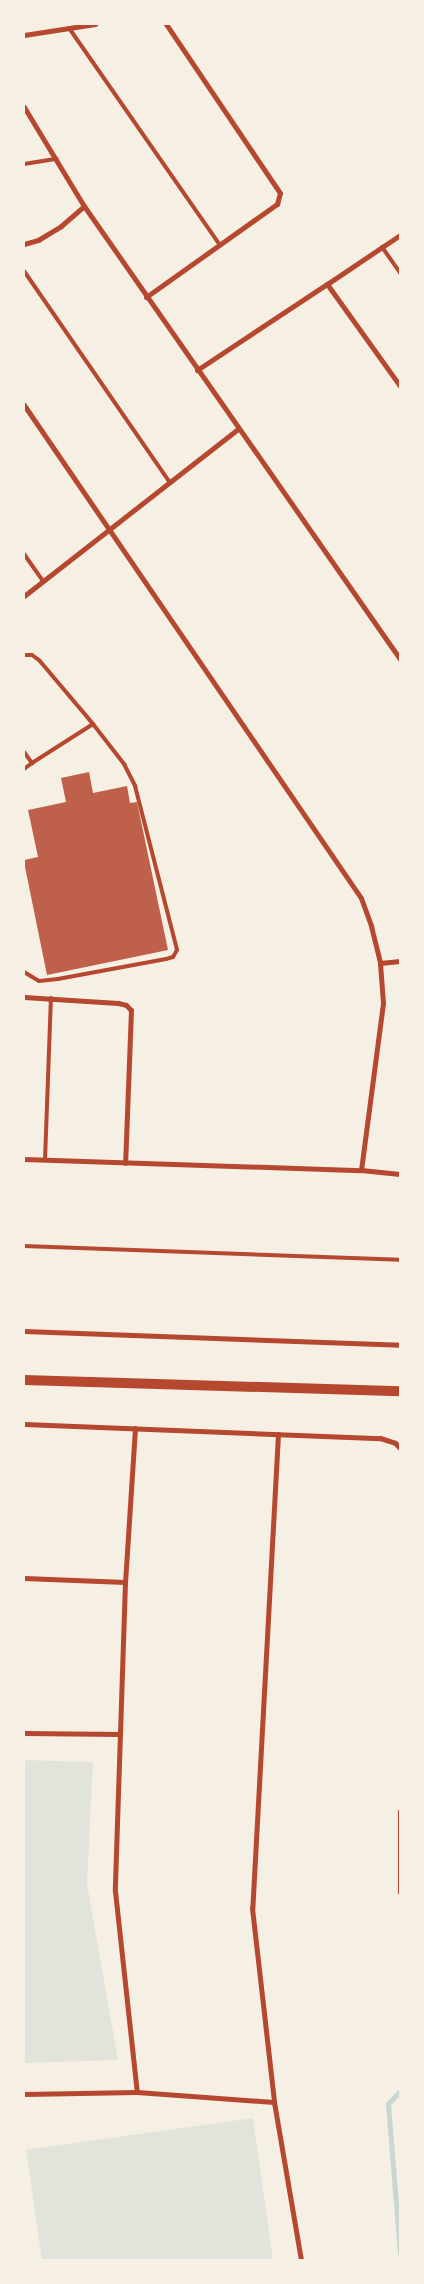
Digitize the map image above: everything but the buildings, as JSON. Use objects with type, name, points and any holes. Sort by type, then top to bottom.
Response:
[{"type":"main road","points":[[24,1380],[400,1391]]},
{"type":"street","points":[[24,35],[95,24]]},
{"type":"street","points":[[146,297],[277,204],[280,193],[166,24]]},
{"type":"street","points":[[24,107],[84,206],[400,659]]},
{"type":"street","points":[[24,244],[38,240],[61,226],[84,206]]},
{"type":"street","points":[[197,370],[400,235]]},
{"type":"street","points":[[327,284],[400,386]]},
{"type":"street","points":[[24,405],[361,898],[372,926],[380,963],[383,1003],[361,1170]]},
{"type":"street","points":[[24,596],[42,580],[111,530],[238,429]]},
{"type":"street","points":[[380,963],[400,961]]},
{"type":"street","points":[[24,997],[118,1003],[126,1005],[131,1010],[125,1163]]},
{"type":"street","points":[[24,1159],[361,1170],[400,1174]]},
{"type":"street","points":[[24,1331],[400,1345]]},
{"type":"street","points":[[24,1424],[380,1438],[395,1443],[400,1448]]},
{"type":"street","points":[[135,1428],[125,1582],[115,1891],[137,2092]]},
{"type":"street","points":[[278,1434],[252,1908],[274,2102],[300,2260]]},
{"type":"street","points":[[24,1578],[125,1582]]},
{"type":"street","points":[[24,1733],[120,1734]]},
{"type":"street","points":[[400,1811],[400,1892]]},
{"type":"street","points":[[24,2094],[137,2092],[274,2102]]},
{"type":"lane","points":[[69,28],[219,244]]},
{"type":"lane","points":[[24,164],[57,159]]},
{"type":"lane","points":[[382,247],[400,273]]},
{"type":"lane","points":[[24,271],[170,484]]},
{"type":"lane","points":[[24,554],[42,580]]},
{"type":"lane","points":[[24,655],[32,655],[39,660],[124,764],[135,786],[177,950],[173,957],[166,959],[58,979],[39,981],[24,972]]},
{"type":"lane","points":[[24,769],[93,724]]},
{"type":"lane","points":[[24,752],[32,763]]},
{"type":"lane","points":[[45,1160],[50,998]]},
{"type":"lane","points":[[24,1246],[400,1260]]},
{"type":"shaded area","points":[[24,1760],[93,1762],[87,1884],[118,2060],[24,2063]]},
{"type":"shaded area","points":[[253,2118],[273,2260],[42,2260],[26,2150]]},
{"type":"waterway","points":[[400,2091],[388,2104],[400,2254]]}]
